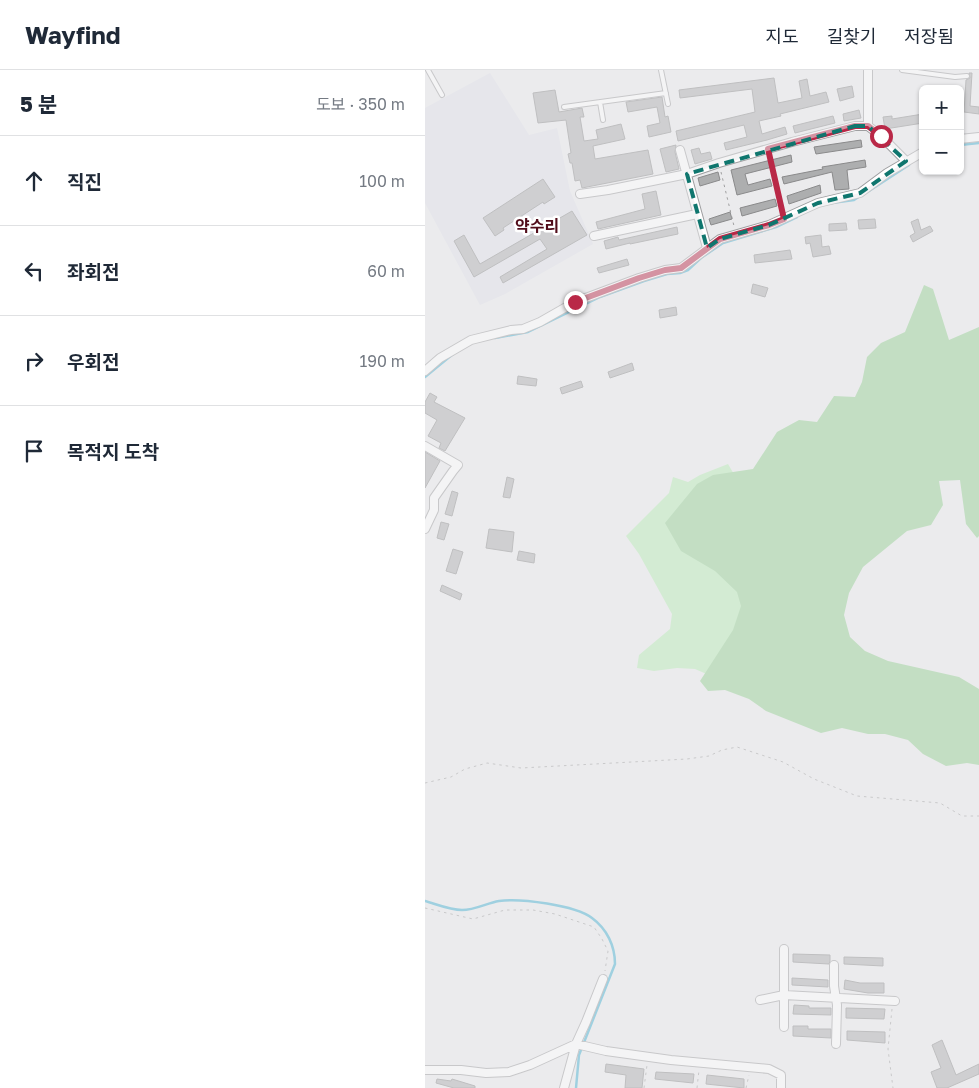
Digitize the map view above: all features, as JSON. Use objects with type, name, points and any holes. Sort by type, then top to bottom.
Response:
[{"type":"street","points":[[868,70],[868,126]]},
{"type":"street","points":[[580,194],[687,174],[768,149],[855,126],[868,126],[906,161]]},
{"type":"street","points":[[964,139],[979,137]]},
{"type":"street","points":[[680,150],[707,248]]},
{"type":"street","points":[[425,371],[440,358],[471,340],[511,330],[523,329],[540,322],[575,302],[639,278],[665,270],[681,268],[720,239],[769,225],[817,203],[859,193],[919,154]]},
{"type":"street","points":[[594,236],[697,214]]},
{"type":"street","points":[[425,446],[458,465],[434,498],[433,510],[425,529]]},
{"type":"street","points":[[425,506],[433,510]]},
{"type":"street","points":[[784,949],[785,1027]]},
{"type":"street","points":[[834,965],[836,1044]]},
{"type":"street","points":[[564,1088],[575,1044],[603,979]]},
{"type":"street","points":[[761,1000],[784,995],[895,1001]]},
{"type":"street","points":[[425,1070],[509,1072],[530,1066],[575,1044],[606,1051],[769,1069],[781,1075],[781,1088]]},
{"type":"lane","points":[[428,70],[442,95]]},
{"type":"lane","points":[[661,70],[668,104]]},
{"type":"lane","points":[[902,70],[955,77],[967,76]]},
{"type":"lane","points":[[564,107],[666,93]]},
{"type":"lane","points":[[600,102],[603,120]]},
{"type":"path","points":[[768,149],[784,219]]},
{"type":"path","points":[[719,163],[736,234]]},
{"type":"path","points":[[425,783],[451,777],[487,763],[521,768],[687,759],[709,756],[722,750],[737,747],[783,762],[814,779],[857,796],[939,803],[962,816],[979,816]]},
{"type":"path","points":[[425,908],[473,920],[505,910],[533,910],[555,914],[594,928],[608,951],[603,979]]},
{"type":"path","points":[[893,1088],[888,1049],[891,1012],[895,1001]]},
{"type":"path","points":[[644,1088],[649,1056]]},
{"type":"path","points":[[697,1088],[700,1062]]},
{"type":"path","points":[[746,1088],[750,1066]]},
{"type":"highlighted area","points":[[855,126],[868,126],[906,161],[860,193],[818,203],[769,225],[720,239],[707,248],[687,174]]},
{"type":"shaded area","points":[[490,73],[529,135],[557,128],[570,191],[593,244],[505,294],[480,305],[425,203],[425,108]]},
{"type":"green space","points":[[924,285],[933,289],[949,340],[979,327],[979,536],[977,538],[966,524],[960,480],[939,481],[943,505],[931,525],[907,531],[863,567],[849,593],[844,615],[850,637],[865,651],[888,661],[959,677],[979,689],[979,765],[967,763],[946,766],[923,754],[908,740],[885,734],[868,734],[842,728],[821,733],[766,711],[749,699],[725,690],[708,691],[700,681],[733,630],[741,606],[737,592],[715,571],[681,551],[665,523],[697,484],[713,475],[753,469],[777,432],[799,420],[817,422],[834,396],[855,397],[862,382],[867,357],[881,343],[905,332]]},
{"type":"green space","points":[[728,464],[755,510],[780,562],[718,679],[695,669],[677,668],[654,671],[637,668],[639,655],[670,629],[672,614],[639,554],[626,536],[669,493],[673,477],[688,482]]},
{"type":"building","points":[[969,73],[972,73],[970,106],[979,107],[979,114],[964,112],[966,80],[970,78]]},
{"type":"building","points":[[774,78],[778,103],[802,98],[799,81],[807,79],[810,96],[826,92],[829,102],[759,121],[762,134],[785,127],[787,134],[767,140],[726,150],[724,143],[747,137],[744,125],[678,141],[676,131],[755,112],[752,89],[680,98],[679,90]]},
{"type":"building","points":[[852,86],[854,97],[840,101],[837,89]]},
{"type":"building","points":[[555,90],[559,112],[582,108],[584,117],[580,117],[584,141],[598,139],[596,130],[621,124],[625,139],[593,146],[595,159],[648,150],[653,174],[582,188],[580,180],[575,181],[572,163],[570,163],[568,154],[571,153],[566,120],[538,123],[533,93]]},
{"type":"building","points":[[662,97],[665,117],[668,116],[671,132],[649,137],[647,126],[660,123],[657,107],[628,112],[626,102]]},
{"type":"building","points":[[859,110],[861,118],[844,121],[843,114]]},
{"type":"building","points":[[919,115],[919,124],[885,129],[883,117],[892,116],[892,119]]},
{"type":"building","points":[[833,116],[835,123],[795,133],[793,126]]},
{"type":"building","points":[[861,140],[862,147],[816,154],[814,147]]},
{"type":"building","points":[[676,145],[675,152],[679,169],[666,172],[660,149]]},
{"type":"building","points":[[699,148],[701,154],[710,152],[712,159],[695,164],[691,150]]},
{"type":"building","points":[[791,155],[792,162],[745,174],[748,185],[770,179],[772,186],[737,195],[731,170]]},
{"type":"building","points":[[865,160],[866,167],[847,170],[849,189],[835,190],[832,172],[784,184],[782,177],[823,169],[822,167]]},
{"type":"building","points":[[718,172],[720,180],[700,186],[698,178]]},
{"type":"building","points":[[543,179],[555,197],[544,204],[543,202],[503,228],[504,230],[495,236],[483,218]]},
{"type":"building","points":[[820,185],[821,193],[789,204],[787,196]]},
{"type":"building","points":[[656,191],[661,215],[598,229],[596,222],[645,209],[642,194]]},
{"type":"building","points":[[775,199],[777,206],[742,216],[740,208]]},
{"type":"building","points":[[572,211],[587,235],[503,283],[500,277],[547,249],[540,239],[474,277],[454,241],[464,235],[480,264]]},
{"type":"building","points":[[730,212],[732,219],[711,225],[709,219]]},
{"type":"building","points":[[875,219],[876,228],[859,229],[858,220]]},
{"type":"building","points":[[918,219],[921,230],[930,226],[933,231],[913,242],[910,236],[915,233],[911,222]]},
{"type":"building","points":[[846,223],[847,230],[829,231],[829,224]]},
{"type":"building","points":[[677,227],[678,234],[606,249],[604,241],[618,237],[619,240]]},
{"type":"building","points":[[821,235],[822,247],[829,246],[831,254],[813,257],[810,243],[806,244],[805,237]]},
{"type":"building","points":[[790,250],[792,259],[755,263],[754,255]]},
{"type":"building","points":[[627,259],[629,265],[599,273],[597,268]]},
{"type":"building","points":[[753,284],[768,288],[765,297],[751,293]]},
{"type":"building","points":[[676,307],[677,315],[660,318],[659,310]]},
{"type":"building","points":[[632,363],[634,370],[610,378],[608,372]]},
{"type":"building","points":[[518,376],[537,379],[536,386],[517,384]]},
{"type":"building","points":[[581,381],[583,387],[562,394],[560,388]]},
{"type":"building","points":[[430,393],[437,397],[434,402],[465,418],[445,451],[439,448],[441,443],[428,436],[437,420],[425,413],[425,402]]},
{"type":"building","points":[[425,452],[440,461],[425,488]]},
{"type":"building","points":[[507,477],[514,479],[510,498],[503,497]]},
{"type":"building","points":[[452,491],[458,493],[452,516],[445,514]]},
{"type":"building","points":[[441,522],[449,524],[444,540],[437,538]]},
{"type":"building","points":[[489,529],[514,532],[512,552],[486,548]]},
{"type":"building","points":[[453,549],[463,552],[456,574],[446,571]]},
{"type":"building","points":[[519,551],[535,554],[534,563],[517,560]]},
{"type":"building","points":[[442,585],[462,594],[460,600],[440,591]]},
{"type":"building","points":[[793,954],[830,955],[830,961],[829,964],[793,962]]},
{"type":"building","points":[[844,957],[883,958],[883,966],[844,964]]},
{"type":"building","points":[[792,978],[828,980],[828,987],[792,985]]},
{"type":"building","points":[[845,980],[860,983],[884,983],[884,993],[868,993],[844,989]]},
{"type":"building","points":[[794,1005],[809,1006],[809,1008],[831,1008],[831,1015],[793,1014]]},
{"type":"building","points":[[846,1008],[885,1009],[884,1019],[846,1018]]},
{"type":"building","points":[[793,1026],[808,1026],[808,1029],[831,1029],[831,1038],[793,1036]]},
{"type":"building","points":[[847,1031],[885,1032],[885,1043],[847,1040]]},
{"type":"building","points":[[942,1040],[956,1075],[979,1064],[979,1074],[947,1088],[937,1088],[931,1072],[941,1068],[932,1045]]},
{"type":"building","points":[[606,1064],[644,1069],[642,1088],[625,1088],[626,1075],[605,1072]]},
{"type":"building","points":[[656,1072],[694,1074],[693,1083],[655,1079]]},
{"type":"building","points":[[707,1075],[744,1079],[744,1088],[706,1084]]},
{"type":"building","points":[[437,1079],[451,1081],[452,1079],[475,1086],[475,1088],[454,1088],[436,1083]]},
{"type":"waterway","points":[[964,145],[979,143]]},
{"type":"waterway","points":[[869,191],[909,165]]},
{"type":"waterway","points":[[832,203],[854,200],[860,196]]},
{"type":"waterway","points":[[495,338],[528,332],[600,297],[644,281],[688,270],[701,258],[723,243],[776,227],[797,217]]},
{"type":"waterway","points":[[425,377],[453,354]]},
{"type":"waterway","points":[[425,901],[457,910],[472,909],[508,900],[561,906],[584,913],[602,927],[612,944],[615,964],[579,1055],[576,1088]]},
{"type":"district","name":"약수리","points":[[537,226]]},
{"type":"route","points":[[575,302],[639,278],[665,270],[681,268],[720,239],[784,219],[768,149],[855,126],[868,126],[881,136]]}]
